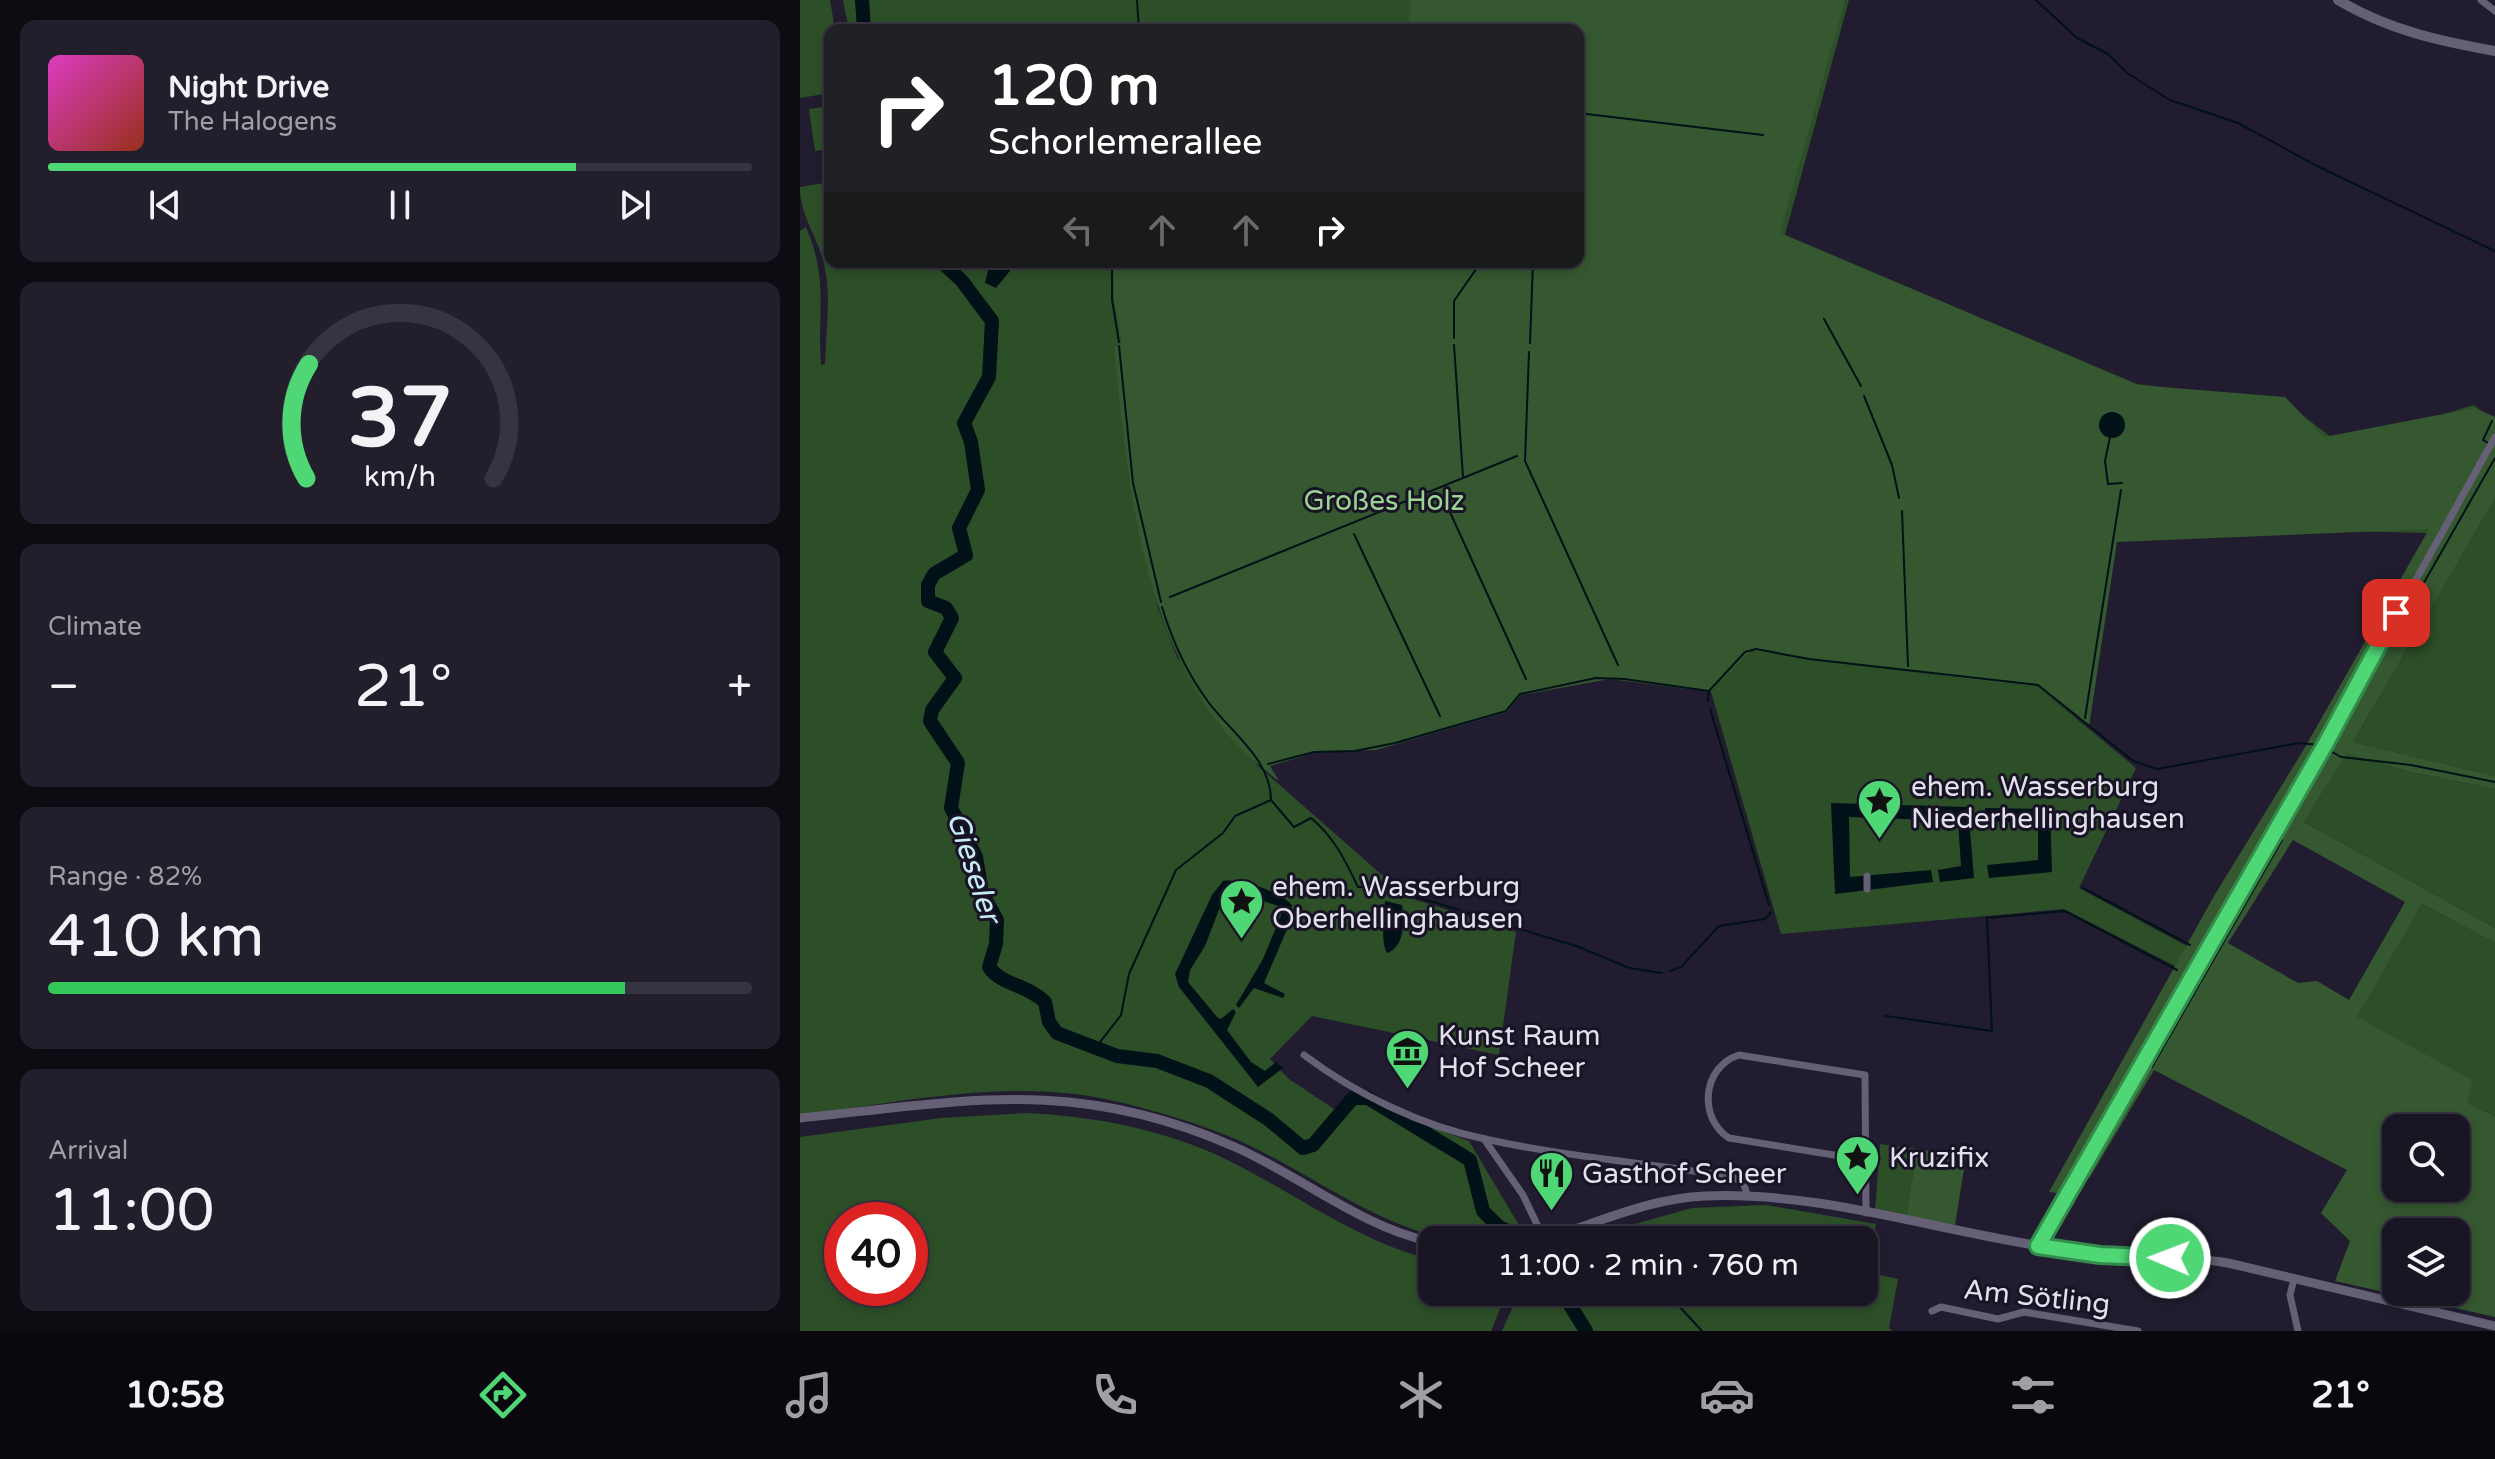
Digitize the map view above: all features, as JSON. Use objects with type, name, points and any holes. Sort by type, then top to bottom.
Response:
[{"type":"main road","points":[[2338,0],[2379,22],[2421,37],[2495,51]]},
{"type":"street","points":[[2481,0],[2495,11]]},
{"type":"street","points":[[2038,1246],[2326,743],[2492,442]]},
{"type":"street","points":[[1867,876],[1867,889]]},
{"type":"street","points":[[1304,1055],[1339,1081],[1405,1112],[1484,1139],[1732,1177],[1743,1182],[1748,1197]]},
{"type":"street","points":[[1865,1160],[1729,1138],[1714,1127],[1708,1107],[1717,1069],[1739,1055],[1865,1075],[1866,1213]]},
{"type":"street","points":[[802,1118],[988,1097],[1079,1101],[1144,1113],[1239,1148],[1374,1221],[1418,1237]]},
{"type":"street","points":[[1484,1139],[1523,1195],[1537,1226]]},
{"type":"street","points":[[1586,1226],[1661,1202],[1704,1196],[1777,1198],[2100,1255],[2193,1258],[2495,1326]]},
{"type":"street","points":[[2294,1279],[2290,1295],[2298,1331]]},
{"type":"street","name":"Am Sötling","points":[[1932,1311],[1941,1307],[1998,1319],[2024,1312],[2138,1331]]},
{"type":"green space","points":[[800,0],[830,0],[834,24],[824,24],[824,94],[800,98]]},
{"type":"green space","points":[[843,0],[1849,0],[1785,235],[2137,384],[2285,402],[2331,437],[2421,421],[2474,405],[2488,417],[2430,533],[2334,531],[2115,541],[2048,682],[1127,464],[1158,608],[1177,657],[1258,766],[1407,897],[1516,932],[1499,1055],[1312,1016],[1270,1059],[1289,1079],[1337,1111],[1354,1094],[1367,1096],[1404,1117],[1469,1141],[1519,1226],[1418,1226],[1418,1230],[1412,1229],[1377,1214],[1240,1141],[1150,1110],[1080,1095],[1000,1091],[919,1098],[800,1115],[800,231],[806,227],[820,280],[821,365],[825,364],[828,304],[824,268],[990,268],[1000,278],[1012,268],[1584,268],[1584,24],[848,24]]},
{"type":"green space","name":"Großes Holz","points":[[1411,0],[1845,0],[1780,233],[2138,385],[2285,397],[2324,437],[2475,408],[2495,417],[2495,499],[2353,742],[2495,776],[2495,789],[2410,772],[2347,754],[2304,822],[2495,928],[2495,943],[2422,904],[2357,1017],[2472,1080],[2467,1103],[2495,1116],[2495,1317],[2446,1306],[2470,1306],[2470,1218],[2382,1218],[2382,1292],[2335,1281],[2350,1241],[2321,1213],[2347,1170],[2154,1070],[2090,1177],[2065,1194],[2049,1192],[2214,896],[2304,749],[2429,529],[2117,542],[2089,727],[2037,686],[1751,651],[1711,692],[1610,679],[1521,695],[1507,712],[1376,750],[1314,753],[1270,766],[1279,781],[1234,741],[1199,694],[1172,641],[1152,585],[1138,526],[1114,348],[1122,342],[1114,299],[1114,268],[1584,268],[1584,24],[1409,24]],"holes":[[[2293,840],[2405,902],[2349,1000],[2317,981],[2298,983],[2228,943]]]},
{"type":"green space","points":[[824,107],[824,150],[815,151],[809,109]]},
{"type":"green space","points":[[824,183],[824,267],[803,209],[800,187]]},
{"type":"green space","points":[[2495,499],[2495,776],[2353,742]]},
{"type":"green space","points":[[1751,651],[2037,686],[2136,768],[2079,888],[2187,946],[2175,966],[2064,909],[1781,934],[1711,692]]},
{"type":"green space","points":[[2347,754],[2410,772],[2495,789],[2495,928],[2304,822]]},
{"type":"green space","points":[[2422,904],[2495,943],[2495,1116],[2467,1103],[2356,1018]]},
{"type":"green space","points":[[1026,1113],[1123,1125],[1171,1137],[1217,1155],[1349,1227],[1418,1256],[1418,1306],[1501,1306],[1491,1331],[800,1331],[800,1137],[941,1118]]},
{"type":"green space","points":[[1880,1144],[1917,1149],[1906,1217],[1875,1211]]},
{"type":"green space","points":[[1917,1149],[1966,1157],[1955,1225],[1906,1217]]},
{"type":"green space","points":[[1766,1205],[1876,1224],[1628,1226],[1692,1208]]},
{"type":"green space","points":[[1878,1274],[1898,1279],[1889,1328],[1892,1331],[1502,1331],[1513,1306],[1878,1306]]},
{"type":"shaded area","points":[[989,268],[1012,268],[996,288],[985,283]]},
{"type":"shaded area","points":[[2112,412],[2122,415],[2125,425],[2122,435],[2112,438],[2102,435],[2099,425],[2102,415]]},
{"type":"shaded area","points":[[1831,803],[1968,807],[1974,878],[1940,882],[1938,870],[1961,866],[1958,821],[1849,817],[1850,877],[1931,870],[1933,882],[1835,894]]},
{"type":"shaded area","points":[[1985,808],[2050,809],[2052,872],[1989,878],[1987,865],[2038,860],[2038,824],[1986,821]]},
{"type":"shaded area","points":[[1223,881],[1260,887],[1292,905],[1288,927],[1264,983],[1285,994],[1283,998],[1254,988],[1239,1008],[1236,1005],[1263,959],[1284,908],[1227,889],[1205,946],[1190,970],[1188,982],[1217,1017],[1221,1019],[1233,1009],[1236,1012],[1227,1030],[1251,1062],[1265,1071],[1276,1062],[1283,1068],[1258,1087],[1179,987],[1175,974],[1212,895]]},
{"type":"shaded area","points":[[1385,901],[1402,905],[1403,919],[1400,940],[1387,953],[1383,935]]},
{"type":"waterway","name":"Gieseler","points":[[862,0],[864,24]]},
{"type":"waterway","points":[[1137,0],[1139,24]]},
{"type":"waterway","points":[[2036,0],[2077,38],[2108,54],[2127,73],[2170,100],[2238,123],[2317,166],[2495,251]]},
{"type":"waterway","points":[[1584,114],[1763,135]]},
{"type":"waterway","name":"Gieseler","points":[[948,268],[992,321],[989,377],[964,423],[971,442],[978,490],[959,528],[966,555],[934,574],[928,585],[928,601],[946,608],[952,618],[935,652],[955,678],[932,710],[930,721],[958,763],[951,808],[976,857],[982,893],[997,920],[996,944],[989,967],[1000,978],[1030,991],[1045,1002],[1049,1022],[1057,1033],[1117,1056],[1157,1061],[1209,1081],[1268,1119],[1303,1148],[1313,1145],[1353,1098],[1368,1098],[1470,1160],[1483,1211],[1498,1226]]},
{"type":"waterway","points":[[1112,268],[1112,299],[1119,342]]},
{"type":"waterway","points":[[1454,338],[1454,301],[1477,268]]},
{"type":"waterway","points":[[1530,343],[1533,268]]},
{"type":"waterway","name":"Gieseler","points":[[980,303],[981,299]]},
{"type":"waterway","points":[[1824,319],[1861,386]]},
{"type":"waterway","points":[[1454,345],[1463,477]]},
{"type":"waterway","points":[[1119,346],[1133,483],[1161,602]]},
{"type":"waterway","points":[[1529,352],[1525,461],[1618,665]]},
{"type":"waterway","points":[[1864,396],[1892,465],[1899,498]]},
{"type":"waterway","points":[[2488,443],[2483,440],[2492,421]]},
{"type":"waterway","points":[[2110,437],[2105,461],[2108,484],[2122,483]]},
{"type":"waterway","points":[[1170,597],[1517,456]]},
{"type":"waterway","points":[[2300,800],[2495,458]]},
{"type":"waterway","points":[[2085,718],[2121,490]]},
{"type":"waterway","points":[[1444,499],[1526,679]]},
{"type":"waterway","points":[[1902,511],[1908,666]]},
{"type":"waterway","points":[[1354,534],[1440,716]]},
{"type":"waterway","points":[[1162,607],[1194,681],[1265,772],[1271,800]]},
{"type":"waterway","points":[[1708,701],[1709,691],[1745,652],[1756,649],[1809,659],[2038,685],[2133,761],[2157,769],[2299,743],[2319,745]]},
{"type":"waterway","points":[[1268,764],[1314,752],[1355,751],[1395,743],[1506,711],[1520,694],[1596,678],[1709,691]]},
{"type":"waterway","points":[[1710,709],[1769,905]]},
{"type":"waterway","points":[[2325,748],[2341,757],[2411,765],[2495,782]]},
{"type":"waterway","points":[[1097,1046],[1121,1015],[1129,974],[1176,870],[1223,833],[1235,816],[1271,800],[1294,827],[1311,818],[1319,825],[1338,850],[1358,887],[1382,887],[1460,910]]},
{"type":"waterway","points":[[2285,830],[2298,804]]},
{"type":"waterway","points":[[2152,1067],[2282,840]]},
{"type":"waterway","points":[[2083,888],[2190,945]]},
{"type":"waterway","points":[[1886,1016],[1992,1031],[1987,918],[2065,911],[2177,970]]},
{"type":"waterway","points":[[1464,912],[1579,947],[1629,968],[1662,973]]},
{"type":"waterway","points":[[1670,971],[1681,967],[1719,926],[1765,919],[1771,912]]},
{"type":"waterway","name":"Gieseler","points":[[1571,1306],[1586,1331]]},
{"type":"waterway","points":[[1679,1306],[1702,1331]]},
{"type":"place","name":"ehem. Wasserburg Niederhellinghausen","points":[[1880,841]]},
{"type":"place","name":"ehem. Wasserburg Oberhellinghausen","points":[[1241,941]]},
{"type":"place","name":"Kunst Raum Hof Scheer","points":[[1407,1090]]},
{"type":"place","name":"Kruzifix","points":[[1858,1196]]},
{"type":"place","name":"Gasthof Scheer","points":[[1551,1212]]},
{"type":"route","points":[[2170,1258],[2100,1255],[2038,1246],[2326,743],[2396,613]]}]
